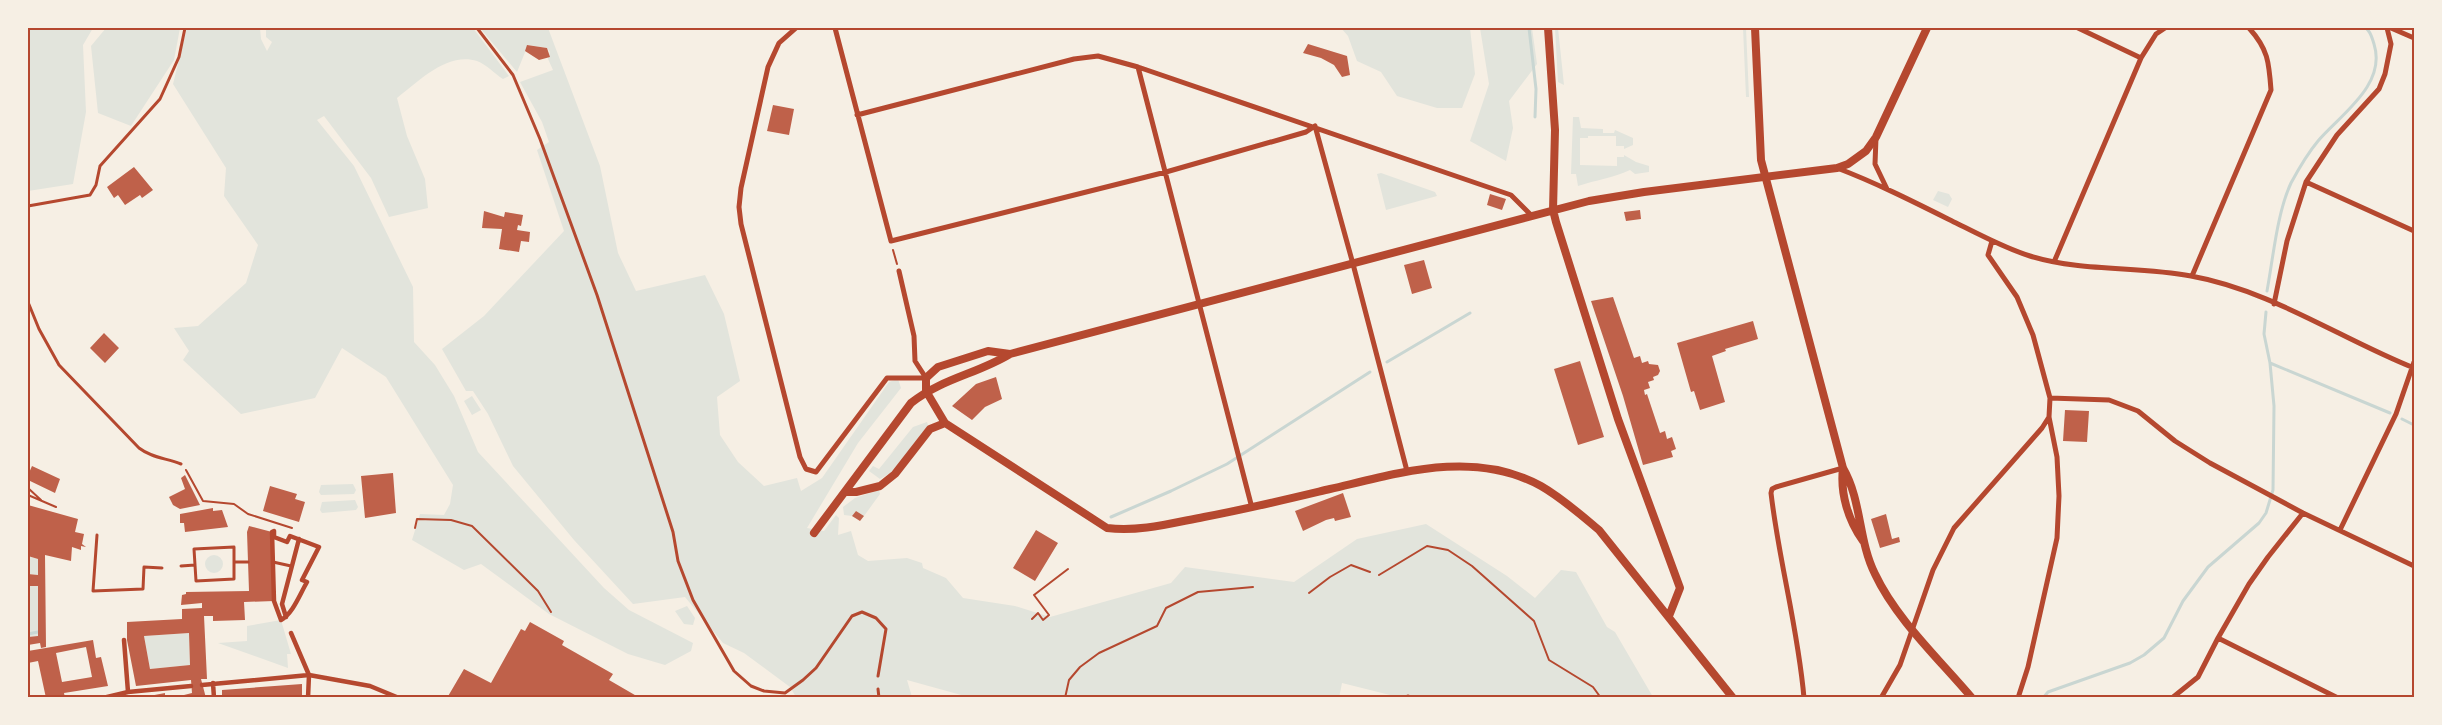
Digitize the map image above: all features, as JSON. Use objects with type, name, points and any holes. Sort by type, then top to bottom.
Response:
[{"type":"street","points":[[796,28],[779,43],[768,67],[741,188],[739,207],[741,224],[802,463],[810,472],[816,472],[887,378],[926,378],[938,367],[988,351],[1010,354]]},
{"type":"street","points":[[834,28],[890,241],[1166,172],[1306,132],[1315,126]]},
{"type":"street","points":[[1548,28],[1555,130],[1553,210],[1618,420],[1680,588],[1669,616]]},
{"type":"street","points":[[1755,28],[1761,160],[1843,468],[1841,484],[1853,527],[1863,541],[1874,574],[1882,588],[1972,698]]},
{"type":"street","points":[[814,533],[896,421],[911,404],[926,391],[943,382],[996,362],[1010,354],[1589,201],[1644,192],[1837,168],[1848,164],[1866,151],[1876,137],[1928,28]]},
{"type":"street","points":[[2078,28],[2141,58]]},
{"type":"street","points":[[2054,262],[2141,58],[2156,34],[2165,28]]},
{"type":"street","points":[[2192,276],[2271,90],[2269,61],[2262,42],[2249,28]]},
{"type":"street","points":[[2273,303],[2288,241],[2306,182],[2337,135],[2379,89],[2386,74],[2390,44],[2387,28]]},
{"type":"street","points":[[2391,28],[2414,38]]},
{"type":"street","points":[[857,116],[1086,57],[1098,56],[1138,67],[1315,126],[1511,195],[1532,216]]},
{"type":"street","points":[[1138,67],[1252,508]]},
{"type":"street","points":[[1315,126],[1353,264],[1406,471]]},
{"type":"street","points":[[1876,137],[1875,164],[1887,189]]},
{"type":"street","points":[[1837,168],[1887,189],[1992,241],[2030,256],[2054,262],[2192,276],[2273,303],[2414,366],[2396,414],[2340,530]]},
{"type":"street","points":[[2306,182],[2414,231]]},
{"type":"street","points":[[1992,241],[1988,255],[2017,297],[2034,340],[2050,398],[2049,417],[2058,467],[2057,538],[2028,667],[2018,698]]},
{"type":"street","points":[[899,272],[914,336],[914,361],[926,378],[926,391],[945,423],[1106,528],[1129,530],[1252,508],[1406,471],[1433,467],[1484,468],[1512,474],[1541,486],[1574,509],[1599,530],[1733,698]]},
{"type":"street","points":[[2050,398],[2109,400],[2138,412],[2175,441],[2275,498],[2414,566]]},
{"type":"street","points":[[1881,698],[1900,665],[1933,570],[1954,528],[2042,428],[2049,417]]},
{"type":"street","points":[[845,492],[856,492],[880,486],[895,474],[930,430],[945,423]]},
{"type":"street","points":[[1804,698],[1798,645],[1781,561],[1771,493],[1772,489],[1776,487],[1843,468]]},
{"type":"street","points":[[2172,698],[2179,696],[2198,677],[2218,638],[2268,556],[2303,513]]},
{"type":"street","points":[[274,531],[274,537],[287,542],[290,536],[319,547],[302,580],[307,582],[289,616],[280,620],[274,601],[273,562],[272,532],[274,531]]},
{"type":"street","points":[[286,617],[282,604],[290,566],[299,539]]},
{"type":"street","points":[[291,633],[309,675],[308,698]]},
{"type":"street","points":[[2218,638],[2338,698]]},
{"type":"street","points":[[124,640],[128,692]]},
{"type":"street","points":[[202,685],[309,675],[370,686],[399,698]]},
{"type":"street","points":[[213,683],[214,698]]},
{"type":"street","points":[[103,698],[128,692],[191,686]]},
{"type":"lane","points":[[28,206],[90,195],[96,185],[100,166],[160,99],[179,57],[185,28]]},
{"type":"lane","points":[[477,28],[512,74],[540,139],[597,295],[673,532],[678,560],[693,600],[734,671],[751,686],[764,691],[785,693],[816,668],[852,616],[862,612],[884,624],[886,637],[878,676]]},
{"type":"lane","points":[[28,302],[39,329],[58,365],[139,448],[149,456],[181,464]]},
{"type":"lane","points":[[97,535],[94,591],[143,589],[144,567],[162,568]]},
{"type":"lane","points":[[234,547],[234,562],[234,579],[196,581],[194,549],[234,547]]},
{"type":"lane","points":[[234,562],[248,562]]},
{"type":"lane","points":[[273,562],[290,566]]},
{"type":"lane","points":[[181,566],[195,565]]},
{"type":"lane","points":[[878,689],[879,698]]},
{"type":"path","points":[[890,241],[899,272]]},
{"type":"path","points":[[181,464],[203,501],[234,504],[248,514],[295,529]]},
{"type":"path","points":[[28,488],[43,502]]},
{"type":"path","points":[[28,495],[56,508]]},
{"type":"path","points":[[415,528],[417,519],[451,520],[472,526],[538,591],[551,612]]},
{"type":"path","points":[[1379,574],[1427,546],[1448,550],[1472,566],[1534,621],[1549,660],[1593,687],[1601,698]]},
{"type":"path","points":[[1309,593],[1330,577],[1352,565],[1370,572]]},
{"type":"path","points":[[1032,619],[1038,613],[1044,620],[1049,615],[1034,595],[1068,569]]},
{"type":"path","points":[[1065,698],[1068,680],[1080,667],[1099,653],[1157,626],[1166,608],[1198,592],[1253,587]]},
{"type":"shaded area","points":[[28,28],[93,28],[83,45],[86,112],[73,184],[28,191]]},
{"type":"shaded area","points":[[106,28],[180,28],[174,60],[131,126],[98,113],[91,46]]},
{"type":"shaded area","points":[[187,28],[260,28],[261,39],[267,51],[272,42],[266,37],[266,28],[473,28],[509,76],[503,79],[484,64],[477,61],[466,59],[455,61],[444,64],[424,76],[397,98],[407,136],[425,179],[428,208],[389,217],[371,178],[324,116],[317,120],[354,166],[413,287],[414,342],[435,365],[454,396],[478,452],[604,588],[629,610],[693,643],[691,651],[665,665],[628,654],[549,614],[481,564],[464,570],[412,540],[420,514],[444,515],[450,504],[453,485],[386,377],[342,348],[315,398],[241,414],[183,360],[189,351],[174,328],[198,326],[246,283],[258,245],[224,196],[226,168],[173,84]]},
{"type":"shaded area","points":[[480,28],[548,28],[600,166],[618,253],[636,291],[705,275],[724,314],[740,381],[717,397],[720,435],[738,462],[764,486],[797,478],[801,491],[822,478],[889,382],[898,379],[901,388],[858,443],[807,528],[824,531],[836,515],[839,518],[838,535],[851,531],[858,555],[868,561],[907,558],[922,563],[923,568],[946,578],[963,598],[1015,606],[1050,617],[1171,583],[1185,567],[1294,582],[1357,539],[1426,524],[1507,576],[1535,598],[1561,570],[1576,572],[1607,627],[1615,632],[1653,697],[1398,697],[1342,683],[1339,698],[972,698],[907,680],[912,697],[796,697],[790,687],[744,653],[723,643],[685,597],[633,604],[574,540],[513,466],[488,414],[473,391],[466,391],[442,349],[484,316],[564,231],[537,150],[549,142],[542,122],[520,82],[553,70],[548,59],[550,52],[547,48],[528,45],[517,72]]},
{"type":"shaded area","points":[[1341,28],[1470,28],[1475,74],[1462,108],[1437,108],[1397,96],[1381,72],[1357,61],[1348,36]]},
{"type":"shaded area","points":[[1480,28],[1532,28],[1537,64],[1509,101],[1513,128],[1506,161],[1470,141],[1489,84]]},
{"type":"shaded area","points":[[1555,28],[1558,28],[1564,85],[1558,82]]},
{"type":"shaded area","points":[[1743,28],[1746,28],[1749,97],[1746,97]]},
{"type":"shaded area","points":[[1573,117],[1579,117],[1581,128],[1603,129],[1603,133],[1614,133],[1615,130],[1633,138],[1633,145],[1624,149],[1624,146],[1616,146],[1616,136],[1588,136],[1588,138],[1580,138],[1580,165],[1617,166],[1617,157],[1624,157],[1624,155],[1636,162],[1649,166],[1649,172],[1635,174],[1630,170],[1578,186],[1576,174],[1571,174]]},
{"type":"shaded area","points":[[1381,173],[1435,192],[1437,196],[1386,210],[1377,174]]},
{"type":"shaded area","points":[[1938,191],[1949,194],[1952,199],[1948,207],[1933,200]]},
{"type":"shaded area","points":[[472,396],[481,410],[472,415],[464,401]]},
{"type":"shaded area","points":[[927,422],[928,425],[894,471],[880,479],[869,471],[873,466],[879,469],[913,427]]},
{"type":"shaded area","points":[[353,484],[356,490],[354,494],[321,495],[319,492],[321,485]]},
{"type":"shaded area","points":[[879,490],[880,494],[864,516],[856,511],[852,516],[844,515],[843,507],[855,498]]},
{"type":"shaded area","points":[[355,500],[358,507],[356,510],[322,513],[320,510],[322,502]]},
{"type":"shaded area","points":[[214,555],[220,558],[223,564],[220,570],[214,573],[208,570],[205,564],[208,558]]},
{"type":"shaded area","points":[[28,556],[38,559],[38,575],[28,574]]},
{"type":"shaded area","points":[[28,586],[38,586],[38,636],[28,637]]},
{"type":"shaded area","points":[[687,606],[695,618],[693,625],[684,624],[675,611]]},
{"type":"shaded area","points":[[281,620],[291,654],[287,654],[288,668],[218,643],[247,641],[247,626]]},
{"type":"shaded area","points":[[189,633],[190,665],[150,669],[144,636]]},
{"type":"building","points":[[1308,44],[1347,56],[1350,75],[1342,77],[1334,65],[1321,58],[1303,53]]},
{"type":"building","points":[[527,45],[547,48],[550,57],[539,60],[525,51]]},
{"type":"building","points":[[773,105],[794,109],[789,135],[767,131]]},
{"type":"building","points":[[134,167],[153,190],[142,198],[140,195],[125,205],[118,195],[114,198],[107,187]]},
{"type":"building","points":[[1490,194],[1506,199],[1502,210],[1487,205]]},
{"type":"building","points":[[1640,210],[1641,219],[1626,221],[1624,212]]},
{"type":"building","points":[[484,211],[504,217],[505,212],[523,215],[521,226],[518,225],[517,230],[530,232],[529,242],[521,241],[519,252],[499,249],[502,229],[482,228]]},
{"type":"building","points":[[1424,260],[1432,288],[1412,294],[1404,265]]},
{"type":"building","points":[[1613,297],[1634,358],[1640,356],[1642,363],[1648,361],[1649,364],[1658,365],[1660,371],[1658,375],[1653,377],[1654,380],[1648,382],[1650,388],[1644,390],[1660,433],[1665,431],[1667,439],[1672,437],[1676,449],[1671,451],[1673,457],[1643,465],[1623,396],[1591,301]]},
{"type":"building","points":[[1753,321],[1758,339],[1725,349],[1726,351],[1712,356],[1725,402],[1700,410],[1694,391],[1691,392],[1677,343]]},
{"type":"building","points":[[104,333],[119,348],[105,363],[90,348]]},
{"type":"building","points":[[1580,361],[1604,437],[1578,445],[1554,369]]},
{"type":"building","points":[[996,377],[1002,399],[985,407],[972,420],[952,406],[976,384]]},
{"type":"building","points":[[2065,410],[2089,411],[2087,442],[2063,441]]},
{"type":"building","points":[[32,466],[60,479],[55,493],[28,480]]},
{"type":"building","points":[[393,473],[396,513],[365,518],[361,476]]},
{"type":"building","points":[[185,475],[200,505],[180,509],[173,505],[169,497],[185,489],[181,478]]},
{"type":"building","points":[[270,486],[297,494],[295,499],[305,502],[299,522],[263,511]]},
{"type":"building","points":[[1343,493],[1351,517],[1335,521],[1334,518],[1326,520],[1303,531],[1295,511]]},
{"type":"building","points":[[28,505],[78,519],[75,532],[84,534],[82,544],[86,547],[81,546],[81,550],[72,547],[71,561],[45,555],[46,647],[41,648],[40,643],[28,645],[28,637],[38,636],[38,586],[28,586],[28,574],[38,575],[38,559],[28,556]]},
{"type":"building","points":[[213,508],[213,511],[222,510],[228,527],[185,532],[184,523],[180,523],[180,514]]},
{"type":"building","points":[[856,511],[864,516],[860,521],[852,516]]},
{"type":"building","points":[[1886,514],[1892,539],[1899,537],[1900,542],[1880,548],[1871,519]]},
{"type":"building","points":[[249,526],[272,532],[274,601],[244,602],[245,620],[213,621],[213,616],[204,616],[207,679],[201,679],[206,698],[172,698],[192,693],[191,680],[136,686],[127,640],[127,622],[182,619],[182,609],[202,608],[202,603],[181,605],[182,595],[186,594],[186,592],[249,591],[247,532]],"holes":[[[189,633],[190,665],[150,669],[144,636]]]},
{"type":"building","points":[[1036,530],[1058,543],[1035,581],[1013,568]]},
{"type":"building","points":[[530,622],[564,641],[562,645],[613,674],[609,680],[640,698],[447,698],[464,669],[491,683],[521,629],[525,631]]},
{"type":"building","points":[[93,640],[96,658],[101,657],[108,686],[64,693],[65,698],[46,698],[38,661],[28,663],[28,651]],"holes":[[[86,647],[92,677],[62,682],[56,653]]]},
{"type":"building","points":[[302,684],[302,696],[222,698],[222,690]]},
{"type":"building","points":[[165,693],[165,698],[144,698],[144,697]]},
{"type":"waterway","points":[[1529,28],[1536,89],[1535,117]]},
{"type":"waterway","points":[[2267,291],[2282,208],[2291,183],[2314,146],[2359,98],[2368,86],[2374,73],[2376,59],[2374,44],[2366,28]]},
{"type":"waterway","points":[[2043,698],[2048,692],[2130,663],[2144,655],[2164,638],[2183,601],[2208,567],[2259,523],[2266,513],[2273,490],[2274,406],[2270,363],[2264,334],[2266,312]]},
{"type":"waterway","points":[[1387,362],[1470,313]]},
{"type":"waterway","points":[[2270,363],[2390,413]]},
{"type":"waterway","points":[[1111,517],[1227,464],[1370,372]]},
{"type":"waterway","points":[[2402,419],[2414,425]]},
{"type":"waterway","points":[[28,634],[38,632]]}]
